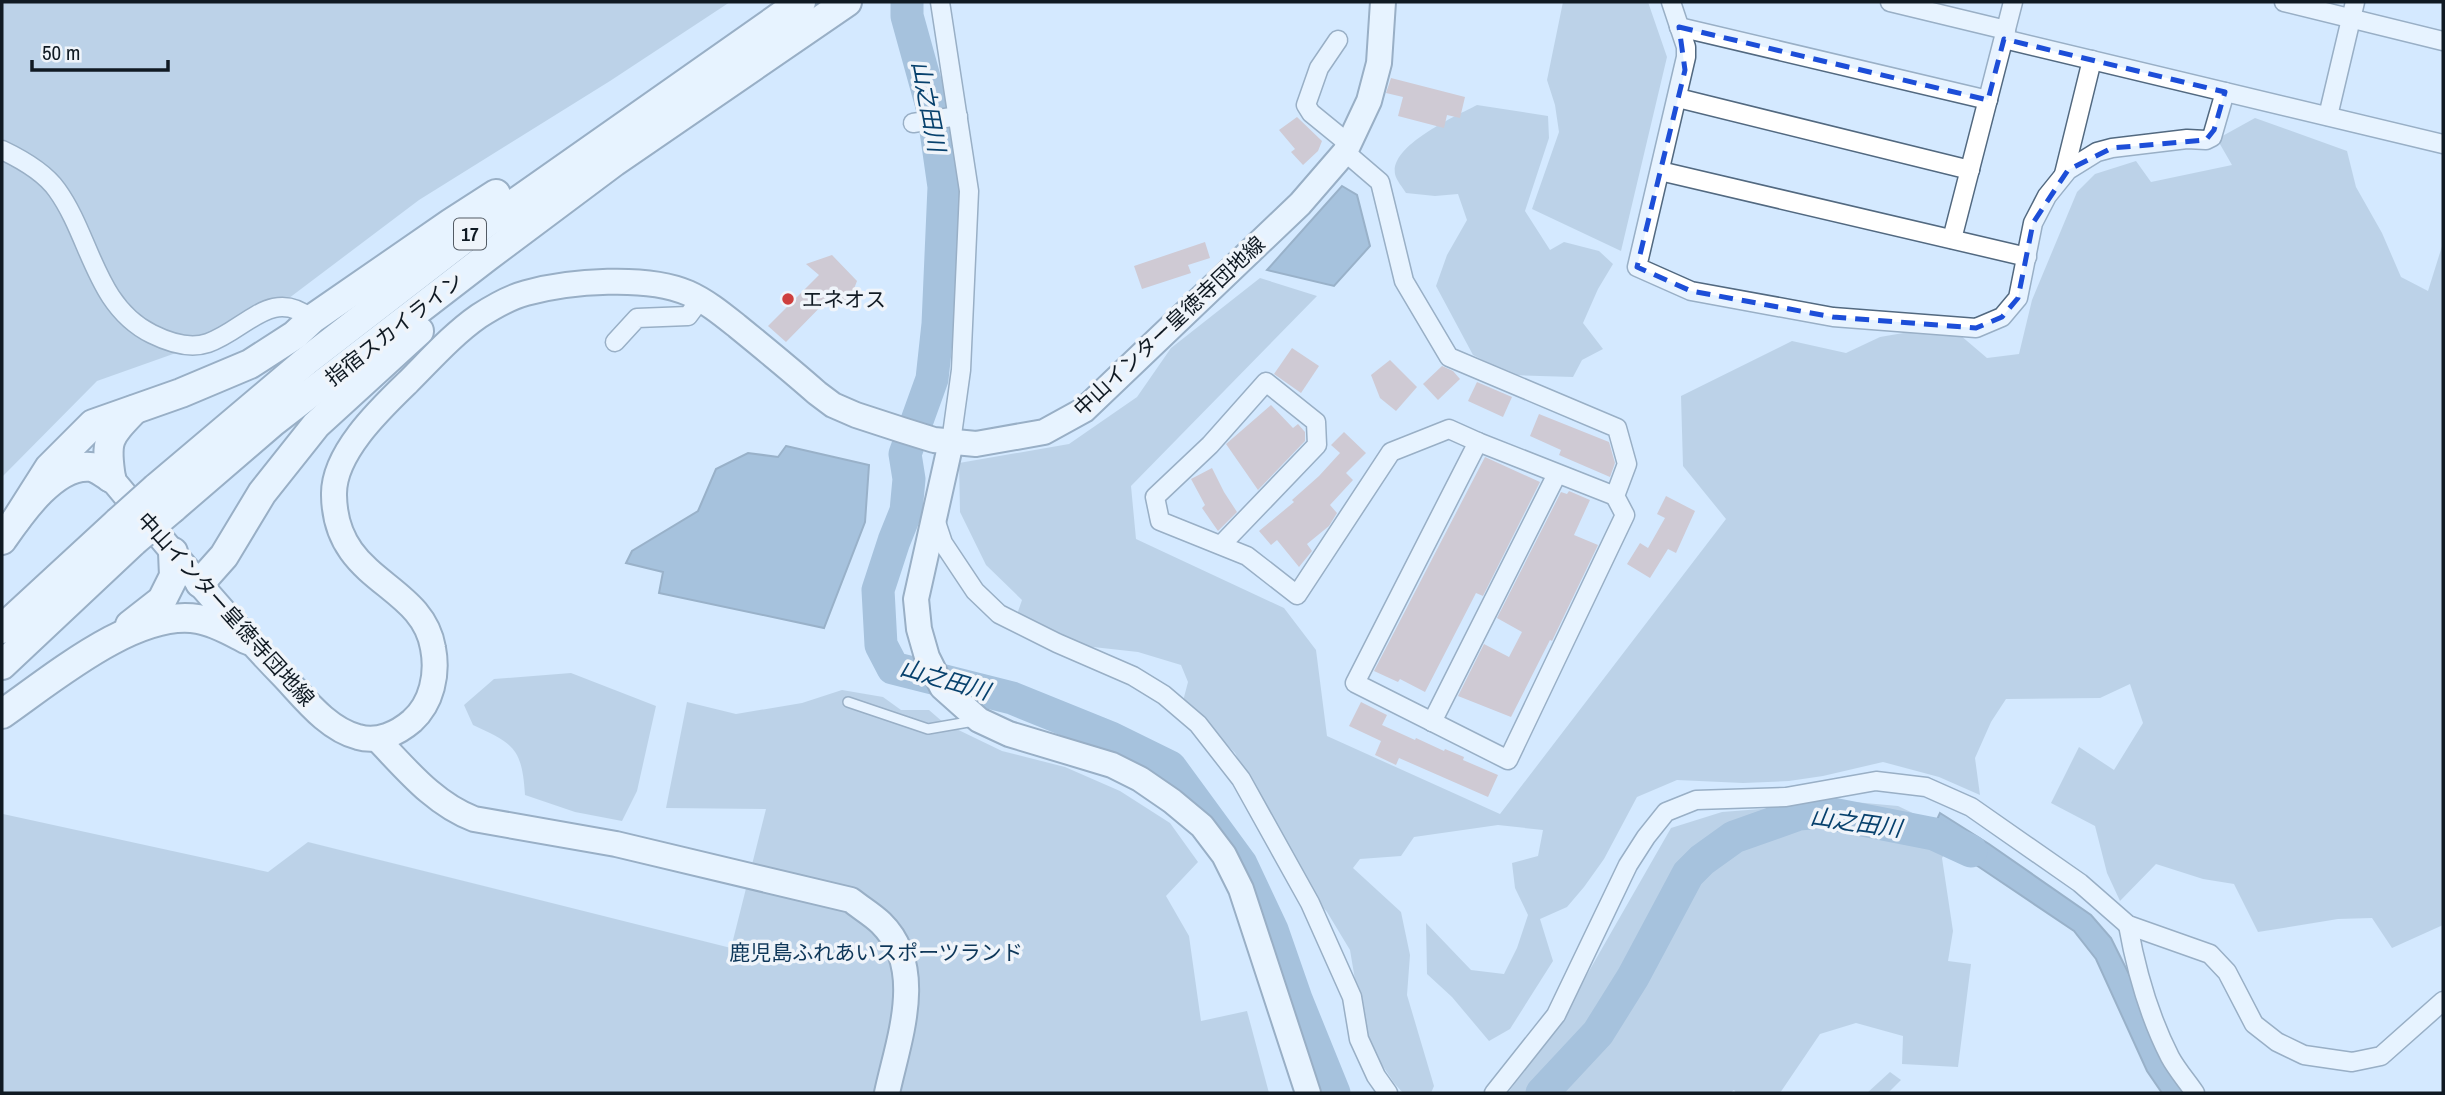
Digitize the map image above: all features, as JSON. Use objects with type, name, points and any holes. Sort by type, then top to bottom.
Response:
[{"type":"main road","name":"指宿スカイライン","points":[[2,629],[126,532],[326,345],[468,236],[581,154],[807,13],[847,2]]},
{"type":"main road","name":"指宿スカイライン","points":[[164,498],[273,422],[807,13]]},
{"type":"main road","points":[[9,530],[49,468],[93,424],[181,393],[250,364],[295,335],[312,320],[451,223],[539,167],[581,154]]},
{"type":"main road","points":[[200,583],[224,556],[262,493],[316,425],[451,302],[586,193],[614,162]]},
{"type":"main road","points":[[111,478],[107,457],[109,439],[138,407]]},
{"type":"main road","points":[[9,530],[55,477],[62,473],[93,467],[111,478]]},
{"type":"main road","name":"指宿スカイライン","points":[[2,665],[126,532]]},
{"type":"main road","points":[[110,642],[162,600],[174,576],[173,552]]},
{"type":"main road","points":[[2,714],[132,629],[179,618],[198,619],[221,626],[248,640]]},
{"type":"street","points":[[940,2],[969,191],[961,370],[942,441],[934,519],[916,599],[919,629],[927,657],[942,687],[974,716],[1009,734],[1112,765],[1140,779],[1172,801],[1202,827],[1224,855],[1241,889],[1308,1093]]},
{"type":"street","name":"中山インター皇徳寺団地線","points":[[111,478],[248,640],[317,712],[359,738],[377,739],[401,730],[416,717],[425,704],[432,689],[435,670],[433,648],[428,630],[415,611],[363,567],[347,548],[339,530],[334,486],[351,448],[386,403],[454,337],[479,317],[525,293],[618,280],[639,282],[686,292],[700,300],[753,339],[833,405],[942,441],[976,444],[1044,432],[1084,410],[1300,204],[1347,148],[1369,101],[1379,62],[1383,2]]},
{"type":"street","points":[[1671,2],[1686,47],[1686,57],[1637,267],[1691,291],[1833,317],[1976,328],[2002,317],[2018,298],[2033,223],[2038,211],[2064,174],[2091,156],[2112,148],[2187,139],[2206,140],[2214,130],[2225,92]]},
{"type":"street","points":[[1890,2],[2092,60],[2443,144]]},
{"type":"street","points":[[1952,239],[2013,2]]},
{"type":"street","points":[[2284,2],[2353,10],[2443,41]]},
{"type":"street","points":[[2328,116],[2353,10]]},
{"type":"street","points":[[1679,27],[1988,100]]},
{"type":"street","points":[[1338,40],[1319,68],[1306,105],[1380,182],[1404,281],[1449,357],[1617,428],[1627,464],[1615,496]]},
{"type":"street","points":[[2064,174],[2092,60]]},
{"type":"street","points":[[1678,98],[1970,170]]},
{"type":"street","points":[[913,123],[958,116]]},
{"type":"street","points":[[2,150],[22,160],[56,189],[112,301],[135,324],[152,334],[174,343],[208,343],[276,307],[291,306],[312,320]]},
{"type":"street","points":[[1660,171],[2027,257]]},
{"type":"street","points":[[615,342],[637,317],[688,316],[700,300]]},
{"type":"street","points":[[1222,544],[1317,445],[1316,422],[1266,382],[1210,446],[1155,497],[1160,521],[1247,556],[1297,595],[1391,452],[1449,429],[1615,496],[1625,515],[1508,760],[1355,683],[1478,442]]},
{"type":"street","points":[[1432,722],[1558,474]]},
{"type":"street","points":[[934,519],[943,543],[968,582],[999,614],[1133,676],[1164,695],[1198,724],[1234,770],[1310,903],[1352,997],[1359,1039],[1376,1076],[1388,1093]]},
{"type":"street","points":[[377,739],[440,802],[467,816],[616,844],[851,900],[882,924],[900,950],[906,979],[905,1009],[887,1093]]},
{"type":"street","points":[[1494,1093],[1556,1015],[1628,865],[1667,812],[1696,800],[1786,797],[1876,781],[1926,787],[1971,807],[2080,883],[2128,925],[2210,954],[2227,972],[2254,1024],[2277,1042],[2304,1055],[2352,1062],[2381,1056],[2443,1001]]},
{"type":"street","points":[[2128,925],[2133,954],[2154,1021],[2171,1059],[2195,1093]]},
{"type":"lane","points":[[848,702],[928,729],[974,716]]},
{"type":"highlighted area","points":[[1679,27],[1988,100],[2004,39],[2225,92],[2214,130],[2206,140],[2112,148],[2068,170],[2033,223],[2018,298],[2002,317],[1976,328],[1833,317],[1691,291],[1637,267],[1685,70]]},
{"type":"green space","points":[[2,2],[730,2],[610,81],[419,200],[252,326],[97,381],[2,477]]},
{"type":"green space","points":[[1563,2],[1648,2],[1667,57],[1621,251],[1532,209],[1559,132],[1555,105],[1547,80]]},
{"type":"green space","points":[[1477,105],[1548,116],[1549,138],[1525,211],[1550,250],[1564,242],[1599,251],[1613,264],[1583,323],[1603,349],[1582,360],[1573,377],[1512,375],[1473,355],[1436,286],[1447,255],[1467,220],[1458,194],[1435,196],[1406,193],[1395,174],[1396,163],[1413,142]]},
{"type":"green space","points":[[2255,118],[2347,151],[2356,187],[2382,233],[2401,277],[2428,291],[2443,243],[2443,925],[2392,948],[2372,918],[2338,919],[2258,932],[2234,884],[2203,879],[2156,864],[2120,901],[2107,873],[2095,826],[2051,803],[2079,747],[2114,770],[2143,723],[2130,684],[2100,698],[2006,699],[1991,722],[1975,758],[1980,795],[1939,777],[1883,762],[1789,781],[1743,783],[1677,780],[1637,797],[1604,859],[1584,887],[1567,907],[1540,919],[1553,961],[1510,1029],[1489,1041],[1452,997],[1427,974],[1426,923],[1471,970],[1504,974],[1517,948],[1528,915],[1515,888],[1512,863],[1538,856],[1543,830],[1498,825],[1414,837],[1401,856],[1360,859],[1353,868],[1401,912],[1410,955],[1407,995],[1434,1086],[1431,1093],[1403,1093],[1365,1039],[1350,950],[1327,912],[1300,882],[1235,753],[1183,701],[1188,682],[1181,665],[1138,652],[1075,645],[1014,623],[1022,600],[986,565],[960,512],[959,463],[1069,444],[1137,397],[1171,348],[1260,278],[1317,296],[1131,486],[1136,539],[1284,608],[1316,650],[1327,736],[1500,814],[1726,519],[1683,466],[1681,396],[1792,341],[1846,353],[1880,337],[1909,332],[1960,335],[1987,358],[2019,354],[2032,300],[2077,192],[2095,174],[2136,161],[2151,182],[2232,165],[2217,139]]},
{"type":"green space","points":[[571,673],[656,706],[637,791],[622,821],[575,812],[525,795],[518,757],[507,743],[473,725],[464,705],[494,679]]},
{"type":"green space","name":"鹿児島ふれあいスポーツランド","points":[[842,690],[883,697],[901,710],[929,710],[944,723],[1002,751],[1065,767],[1120,791],[1170,823],[1198,862],[1166,896],[1189,936],[1201,1021],[1247,1011],[1269,1093],[2,1093],[3,814],[268,872],[308,842],[731,948],[766,809],[666,808],[687,702],[736,714],[802,703]]},
{"type":"green space","points":[[1854,802],[1898,806],[1957,834],[1942,858],[1953,931],[1948,961],[1971,964],[1958,1067],[1902,1064],[1903,1036],[1856,1023],[1820,1034],[1780,1093],[1736,1093],[1734,1090],[1730,1093],[1508,1093],[1569,1006],[1671,828],[1722,812]]},
{"type":"green space","points":[[1890,1072],[1901,1080],[1888,1093],[1867,1093]]},
{"type":"shaded area","points":[[1342,186],[1357,195],[1370,246],[1334,286],[1267,270]]},
{"type":"shaded area","points":[[786,446],[869,465],[865,522],[824,628],[659,593],[663,572],[626,563],[632,551],[698,511],[716,469],[748,453],[778,457]]},
{"type":"shaded area","points":[[1940,813],[2091,915],[2111,938],[2188,1093],[2162,1093],[2147,1071],[2096,959],[2074,931],[1929,837]]},
{"type":"building","points":[[1391,78],[1465,97],[1460,118],[1447,115],[1444,128],[1398,116],[1403,97],[1386,93]]},
{"type":"building","points":[[1297,117],[1322,141],[1318,151],[1303,165],[1291,152],[1295,149],[1279,130]]},
{"type":"building","points":[[1205,242],[1210,258],[1188,265],[1191,273],[1142,289],[1134,266]]},
{"type":"building","points":[[832,255],[857,281],[848,304],[835,292],[786,342],[768,326],[819,275],[806,264]]},
{"type":"building","points":[[1292,348],[1319,366],[1301,393],[1274,374]]},
{"type":"building","points":[[1390,360],[1417,387],[1396,411],[1380,398],[1371,375]]},
{"type":"building","points":[[1442,366],[1453,371],[1460,379],[1438,400],[1423,384]]},
{"type":"building","points":[[1477,382],[1512,397],[1503,417],[1468,401]]},
{"type":"building","points":[[1271,405],[1293,428],[1298,424],[1305,432],[1305,441],[1258,490],[1226,444]]},
{"type":"building","points":[[1539,414],[1609,442],[1615,463],[1610,477],[1559,455],[1561,450],[1530,436]]},
{"type":"building","points":[[1344,432],[1366,453],[1346,473],[1353,480],[1330,505],[1337,513],[1329,526],[1307,544],[1312,551],[1299,567],[1277,540],[1271,545],[1259,531],[1294,502],[1292,500],[1340,453],[1331,445]]},
{"type":"building","points":[[1485,457],[1540,482],[1483,596],[1476,593],[1425,692],[1400,679],[1398,682],[1374,671]]},
{"type":"building","points":[[1212,468],[1237,512],[1218,531],[1202,508],[1205,505],[1191,479]]},
{"type":"building","points":[[1569,491],[1590,500],[1574,535],[1598,545],[1552,641],[1550,640],[1511,717],[1458,696],[1484,644],[1509,657],[1522,632],[1497,618],[1561,492],[1567,494]]},
{"type":"building","points":[[1666,496],[1695,511],[1676,553],[1668,549],[1650,578],[1627,564],[1640,543],[1648,548],[1665,518],[1657,514]]},
{"type":"building","points":[[1361,702],[1387,715],[1382,725],[1464,757],[1463,760],[1498,775],[1488,797],[1399,758],[1396,765],[1375,755],[1381,741],[1349,726]]},
{"type":"waterway","name":"山之田川","points":[[907,2],[907,16],[933,110],[944,187],[938,324],[932,379],[905,454],[909,479],[906,511],[878,590],[881,645],[893,668],[1012,698],[1111,738],[1170,767],[1241,864],[1272,930],[1334,1093]]},
{"type":"waterway","name":"山之田川","points":[[1542,1093],[1598,1033],[1633,977],[1688,874],[1702,860],[1734,837],[1799,814],[1822,812],[1934,834],[1971,851]]},
{"type":"place","name":"エネオス","points":[[788,299]]}]
